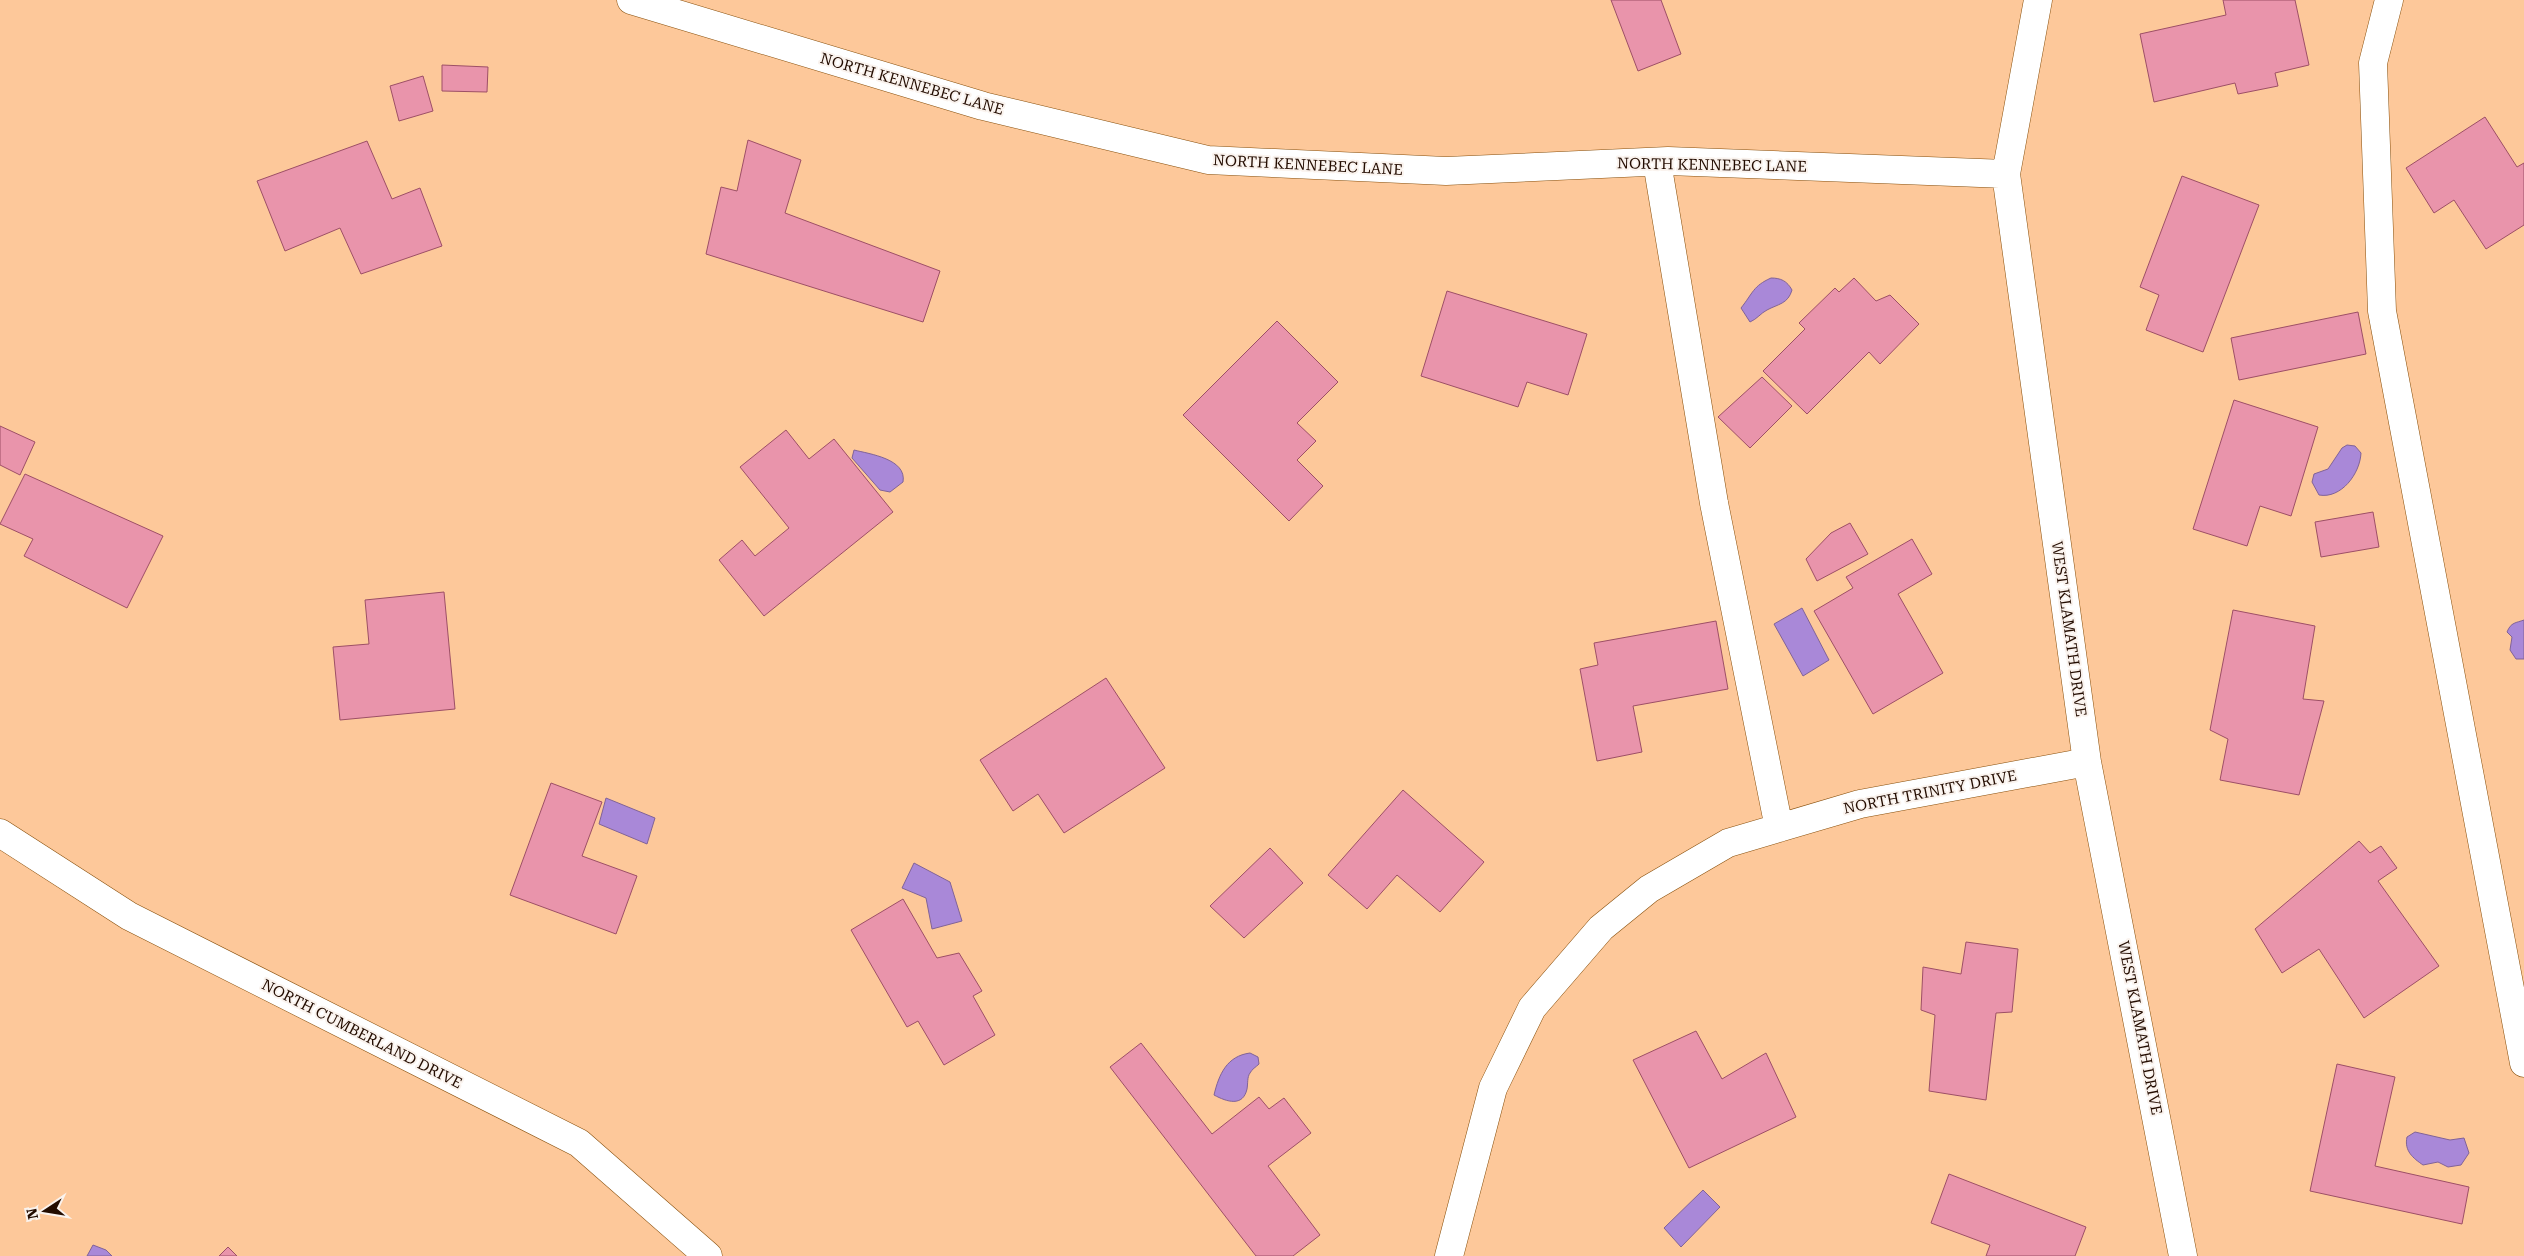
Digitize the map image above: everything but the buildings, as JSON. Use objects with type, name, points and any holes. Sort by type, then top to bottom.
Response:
[{"type":"street","name":"NORTH KENNEBEC LANE","points":[[631,0],[983,106],[1208,160],[1446,172],[1657,162],[2006,174]]},
{"type":"street","name":"WEST KLAMATH DRIVE","points":[[2038,0],[2006,174],[2087,762],[2183,1256]]},
{"type":"street","points":[[2389,0],[2373,63],[2382,311],[2524,1063]]},
{"type":"street","points":[[1657,162],[1714,503],[1779,828]]},
{"type":"street","name":"NORTH TRINITY DRIVE","points":[[1449,1256],[1493,1088],[1532,1008],[1601,928],[1650,889],[1728,843],[1860,804],[2087,762]]},
{"type":"street","name":"NORTH CUMBERLAND DRIVE","points":[[0,833],[129,916],[579,1143],[708,1256]]},
{"type":"shaded area","points":[[1771,278],[1781,279],[1786,282],[1792,290],[1790,295],[1785,301],[1765,311],[1750,322],[1741,308],[1757,287]]},
{"type":"shaded area","points":[[2347,445],[2355,446],[2361,453],[2360,461],[2353,477],[2342,489],[2335,493],[2319,495],[2312,482],[2314,474],[2328,469],[2342,448]]},
{"type":"shaded area","points":[[854,450],[878,456],[893,463],[903,474],[903,482],[890,492],[880,490],[852,458]]},
{"type":"shaded area","points":[[1802,608],[1829,660],[1803,676],[1774,624]]},
{"type":"shaded area","points":[[2524,620],[2524,659],[2516,659],[2510,650],[2512,637],[2507,632],[2516,622]]},
{"type":"shaded area","points":[[606,798],[655,818],[647,844],[599,824]]},
{"type":"shaded area","points":[[914,863],[950,882],[962,921],[932,929],[926,898],[902,888]]},
{"type":"shaded area","points":[[1250,1053],[1258,1057],[1259,1064],[1249,1075],[1247,1089],[1242,1099],[1229,1101],[1214,1095],[1218,1080],[1225,1067],[1235,1058]]},
{"type":"shaded area","points":[[2415,1132],[2450,1140],[2464,1138],[2469,1153],[2461,1165],[2448,1167],[2438,1162],[2423,1165],[2413,1157],[2408,1150],[2406,1142],[2407,1137]]},
{"type":"shaded area","points":[[1703,1190],[1720,1207],[1681,1247],[1664,1228]]},
{"type":"shaded area","points":[[93,1245],[106,1250],[112,1256],[87,1256]]}]
